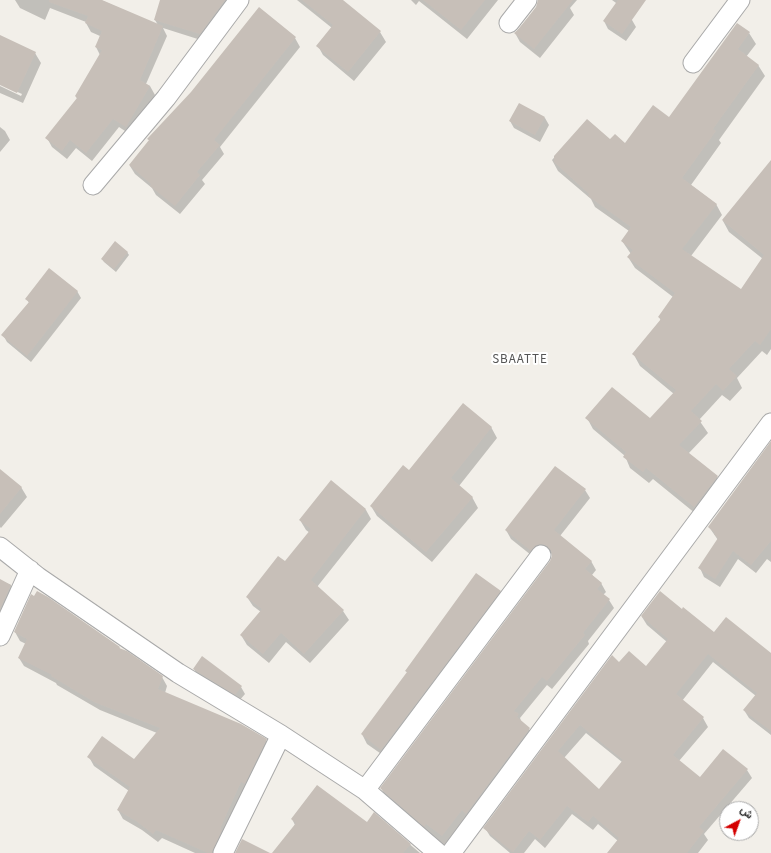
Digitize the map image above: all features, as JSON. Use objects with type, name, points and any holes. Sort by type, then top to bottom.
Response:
[{"type":"street","points":[[94,185],[166,98],[239,0]]},
{"type":"street","points":[[509,23],[527,0]]},
{"type":"street","points":[[693,63],[740,0]]},
{"type":"street","points":[[451,853],[771,423]]},
{"type":"street","points":[[0,547],[38,577],[178,673],[281,735],[365,790],[438,853]]},
{"type":"street","points":[[365,790],[541,555]]},
{"type":"street","points":[[0,636],[30,570]]},
{"type":"street","points":[[223,853],[281,735]]},
{"type":"building","points":[[49,0],[102,0],[163,26],[140,80],[150,86],[126,127],[113,119],[86,153],[70,140],[62,151],[45,138],[77,98],[75,96],[102,50],[95,47],[102,31],[85,23],[88,16],[49,2]]},
{"type":"building","points":[[160,0],[225,0],[200,34],[154,20]]},
{"type":"building","points":[[302,0],[343,0],[381,31],[348,72],[316,46],[333,25]]},
{"type":"building","points":[[423,0],[485,0],[461,30]]},
{"type":"building","points":[[538,0],[573,0],[534,49],[514,33],[536,7]]},
{"type":"building","points":[[618,0],[646,0],[622,34],[603,21]]},
{"type":"building","points":[[259,7],[296,37],[214,140],[220,145],[197,172],[200,175],[175,206],[150,186],[151,184],[129,165],[149,140],[147,139],[191,92]]},
{"type":"building","points":[[737,23],[750,32],[738,49],[759,65],[713,129],[716,131],[682,178],[717,204],[682,249],[741,289],[764,255],[722,220],[771,160],[771,329],[760,345],[755,341],[729,369],[737,376],[723,391],[716,384],[691,411],[702,421],[679,445],[718,476],[694,507],[646,468],[643,472],[623,457],[626,452],[585,418],[612,387],[650,418],[676,390],[632,354],[661,319],[658,317],[675,293],[627,257],[633,250],[621,241],[631,227],[588,196],[589,194],[554,162],[554,156],[587,119],[610,139],[615,134],[625,143],[653,105],[669,117]]},
{"type":"building","points":[[0,35],[36,52],[17,93],[0,85]]},
{"type":"building","points":[[519,103],[545,117],[535,135],[509,121]]},
{"type":"building","points":[[115,241],[128,252],[114,269],[101,259]]},
{"type":"building","points":[[49,268],[78,291],[27,356],[1,335],[29,302],[25,299]]},
{"type":"building","points":[[463,403],[492,427],[451,478],[473,497],[426,552],[370,506],[403,465],[409,470]]},
{"type":"building","points":[[771,441],[771,541],[751,565],[733,551],[715,579],[698,568],[718,538],[708,527]]},
{"type":"building","points":[[555,466],[586,489],[554,530],[592,561],[585,569],[602,583],[597,589],[610,599],[583,633],[585,635],[547,681],[542,677],[514,711],[519,714],[517,717],[530,728],[466,814],[462,810],[442,836],[426,824],[424,827],[380,788],[550,561],[552,556],[551,551],[547,546],[542,544],[537,545],[531,551],[505,530]]},
{"type":"building","points":[[0,469],[22,487],[0,514]]},
{"type":"building","points":[[331,480],[366,509],[311,580],[344,610],[304,654],[281,633],[263,654],[240,635],[262,609],[246,597],[278,556],[285,561],[311,529],[299,520]]},
{"type":"building","points":[[476,573],[501,591],[381,750],[361,734],[407,672],[405,671]]},
{"type":"building","points":[[0,579],[11,585],[0,609]]},
{"type":"building","points":[[37,591],[120,647],[119,648],[127,651],[163,676],[158,689],[241,724],[267,739],[245,784],[241,782],[220,829],[222,830],[212,853],[208,853],[156,830],[153,834],[136,821],[117,810],[130,787],[87,757],[102,736],[134,759],[160,728],[94,702],[51,676],[52,675],[18,658],[27,639],[14,632],[31,594],[34,596]]},
{"type":"building","points":[[660,591],[714,632],[726,617],[771,653],[771,731],[743,710],[757,693],[708,654],[676,694],[704,717],[673,755],[700,777],[723,749],[748,769],[721,801],[719,801],[719,803],[699,827],[704,831],[687,853],[607,853],[619,838],[593,816],[588,822],[567,806],[540,840],[529,831],[513,852],[483,828],[612,655],[619,662],[629,651],[646,666],[668,639],[641,616]],"holes":[[[580,725],[623,760],[599,789],[558,751]]]},
{"type":"building","points":[[202,656],[242,686],[235,695],[193,669]]},
{"type":"building","points":[[317,785],[367,822],[374,812],[411,844],[403,853],[272,853],[296,823],[291,819]]},
{"type":"building","points":[[242,839],[270,853],[235,853]]},
{"type":"district","name":"SBAATTE","points":[[520,360]]}]
